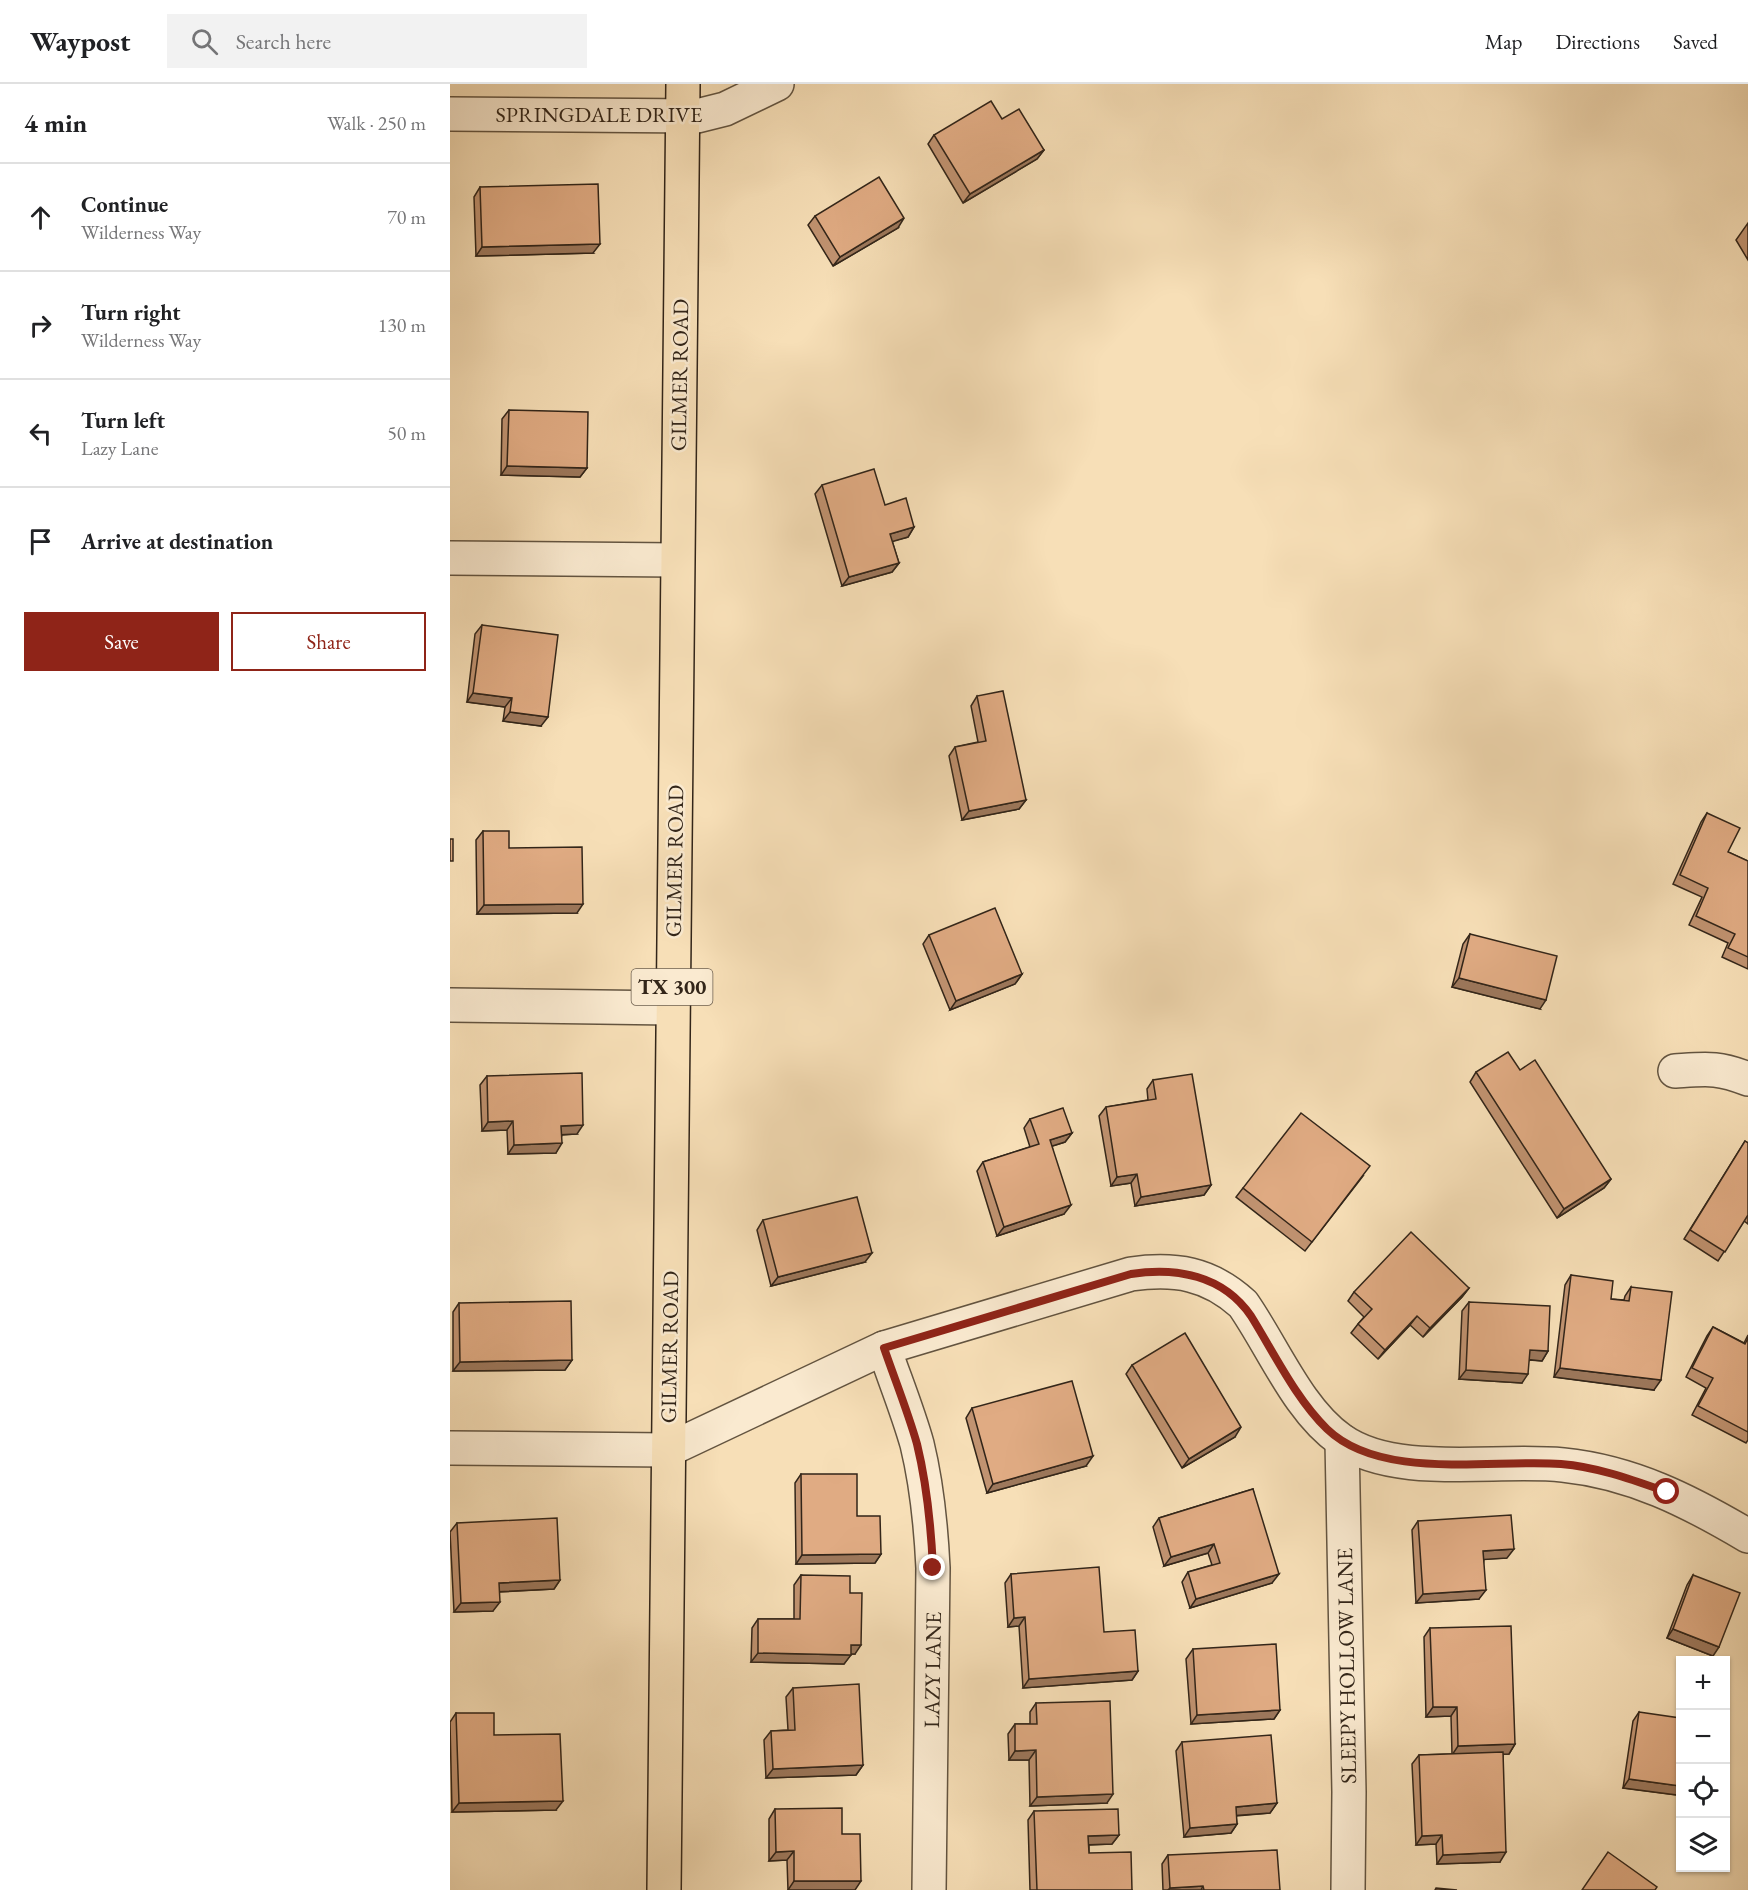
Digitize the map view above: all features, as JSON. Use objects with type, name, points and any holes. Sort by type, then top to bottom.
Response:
[{"type":"main road","name":"GILMER ROAD","points":[[664,1890],[683,84]]},
{"type":"street","name":"SPRINGDALE DRIVE","points":[[450,114],[697,116],[725,109],[777,84]]},
{"type":"street","points":[[450,558],[677,560]]},
{"type":"street","points":[[450,1005],[672,1008]]},
{"type":"street","points":[[1675,1071],[1724,1070],[1748,1079]]},
{"type":"street","points":[[450,1448],[668,1450],[884,1348],[1131,1274],[1161,1271],[1191,1274],[1204,1278],[1233,1295],[1243,1304],[1303,1400],[1328,1430],[1342,1441],[1372,1455],[1406,1463],[1561,1464],[1611,1473],[1667,1492],[1701,1508],[1748,1536]]},
{"type":"street","name":"LAZY LANE","points":[[884,1348],[917,1444],[925,1482],[931,1532],[933,1568],[929,1890]]},
{"type":"street","name":"SLEEPY HOLLOW LANE","points":[[1342,1441],[1349,1792],[1348,1890]]},
{"type":"building","points":[[991,101],[1002,119],[1019,109],[1044,150],[970,194],[934,135]]},
{"type":"building","points":[[879,177],[904,218],[840,257],[815,216]]},
{"type":"building","points":[[598,184],[600,244],[482,247],[480,187]]},
{"type":"building","points":[[509,410],[588,412],[587,468],[507,466]]},
{"type":"building","points":[[874,469],[885,505],[906,498],[914,527],[890,534],[899,563],[849,577],[822,485]]},
{"type":"building","points":[[482,625],[558,635],[548,717],[510,712],[512,698],[473,693]]},
{"type":"building","points":[[1003,691],[1026,800],[969,811],[955,747],[986,741],[977,696]]},
{"type":"building","points":[[1707,813],[1740,828],[1728,852],[1748,861],[1748,957],[1728,948],[1735,934],[1696,916],[1708,888],[1680,875]]},
{"type":"building","points":[[483,831],[509,831],[509,848],[582,847],[583,904],[484,905]]},
{"type":"building","points":[[450,839],[453,839],[453,861],[450,861]]},
{"type":"building","points":[[995,908],[1022,974],[956,1001],[929,935]]},
{"type":"building","points":[[1470,934],[1557,956],[1546,1000],[1459,978]]},
{"type":"building","points":[[1508,1052],[1520,1070],[1535,1060],[1611,1179],[1564,1209],[1476,1072]]},
{"type":"building","points":[[582,1073],[583,1125],[561,1126],[562,1143],[514,1145],[513,1121],[488,1122],[487,1076]]},
{"type":"building","points":[[1192,1074],[1211,1185],[1141,1197],[1137,1174],[1117,1177],[1106,1107],[1156,1099],[1153,1080]]},
{"type":"building","points":[[1063,1108],[1072,1133],[1050,1140],[1071,1205],[1004,1227],[983,1162],[1039,1144],[1030,1119]]},
{"type":"building","points":[[1301,1113],[1370,1166],[1312,1242],[1243,1188]]},
{"type":"building","points":[[1745,1141],[1748,1143],[1748,1215],[1725,1252],[1690,1230]]},
{"type":"building","points":[[857,1197],[872,1253],[778,1277],[763,1220]]},
{"type":"building","points":[[1411,1232],[1469,1288],[1430,1328],[1417,1316],[1385,1350],[1358,1324],[1372,1309],[1354,1292]]},
{"type":"building","points":[[1571,1275],[1613,1281],[1611,1299],[1629,1301],[1631,1287],[1672,1292],[1661,1380],[1560,1368]]},
{"type":"building","points":[[571,1301],[572,1360],[460,1362],[459,1303]]},
{"type":"building","points":[[1469,1302],[1550,1306],[1548,1351],[1530,1350],[1528,1374],[1466,1370]]},
{"type":"building","points":[[1713,1327],[1745,1344],[1748,1338],[1748,1432],[1698,1406],[1713,1378],[1692,1368]]},
{"type":"building","points":[[1185,1333],[1241,1427],[1189,1459],[1132,1365]]},
{"type":"building","points":[[1072,1381],[1093,1456],[993,1484],[972,1408]]},
{"type":"building","points":[[801,1474],[857,1474],[857,1516],[880,1516],[881,1554],[802,1555]]},
{"type":"building","points":[[1253,1489],[1279,1574],[1196,1599],[1188,1572],[1220,1563],[1214,1544],[1171,1557],[1159,1518]]},
{"type":"building","points":[[1511,1515],[1514,1549],[1483,1551],[1486,1590],[1423,1594],[1418,1521]]},
{"type":"building","points":[[557,1518],[560,1580],[499,1583],[500,1602],[461,1603],[457,1523]]},
{"type":"building","points":[[1099,1567],[1104,1632],[1135,1630],[1138,1671],[1029,1679],[1025,1617],[1014,1618],[1011,1574]]},
{"type":"building","points":[[801,1575],[850,1576],[850,1593],[862,1593],[861,1645],[851,1645],[851,1655],[758,1653],[758,1619],[800,1619]]},
{"type":"building","points":[[1693,1575],[1740,1593],[1719,1647],[1673,1629]]},
{"type":"building","points":[[1511,1626],[1515,1744],[1458,1746],[1457,1707],[1433,1707],[1430,1628]]},
{"type":"building","points":[[1276,1644],[1280,1710],[1197,1715],[1193,1649]]},
{"type":"building","points":[[859,1684],[863,1765],[773,1769],[771,1731],[795,1730],[793,1688]]},
{"type":"building","points":[[1110,1701],[1113,1794],[1037,1797],[1036,1750],[1015,1751],[1015,1724],[1037,1724],[1036,1703]]},
{"type":"building","points":[[1639,1712],[1676,1717],[1676,1785],[1629,1779]]},
{"type":"building","points":[[456,1713],[494,1713],[494,1735],[560,1734],[563,1801],[459,1803]]},
{"type":"building","points":[[1271,1735],[1277,1803],[1236,1807],[1237,1824],[1190,1828],[1182,1742]]},
{"type":"building","points":[[1503,1752],[1506,1852],[1443,1855],[1442,1835],[1422,1836],[1419,1755]]},
{"type":"building","points":[[842,1808],[842,1834],[860,1834],[861,1881],[794,1881],[794,1851],[776,1852],[775,1809]]},
{"type":"building","points":[[1118,1809],[1119,1835],[1088,1836],[1089,1853],[1131,1852],[1132,1890],[1037,1890],[1034,1811]]},
{"type":"building","points":[[1277,1850],[1280,1890],[1204,1890],[1203,1886],[1170,1888],[1168,1855]]},
{"type":"building","points":[[1608,1852],[1657,1887],[1655,1890],[1582,1890]]},
{"type":"route","points":[[933,1568],[930,1513],[923,1470],[917,1444],[884,1348],[1131,1274],[1146,1272],[1191,1274],[1204,1278],[1233,1295],[1243,1304],[1315,1416],[1342,1441],[1357,1449],[1406,1463],[1561,1464],[1611,1473],[1667,1492]]}]
